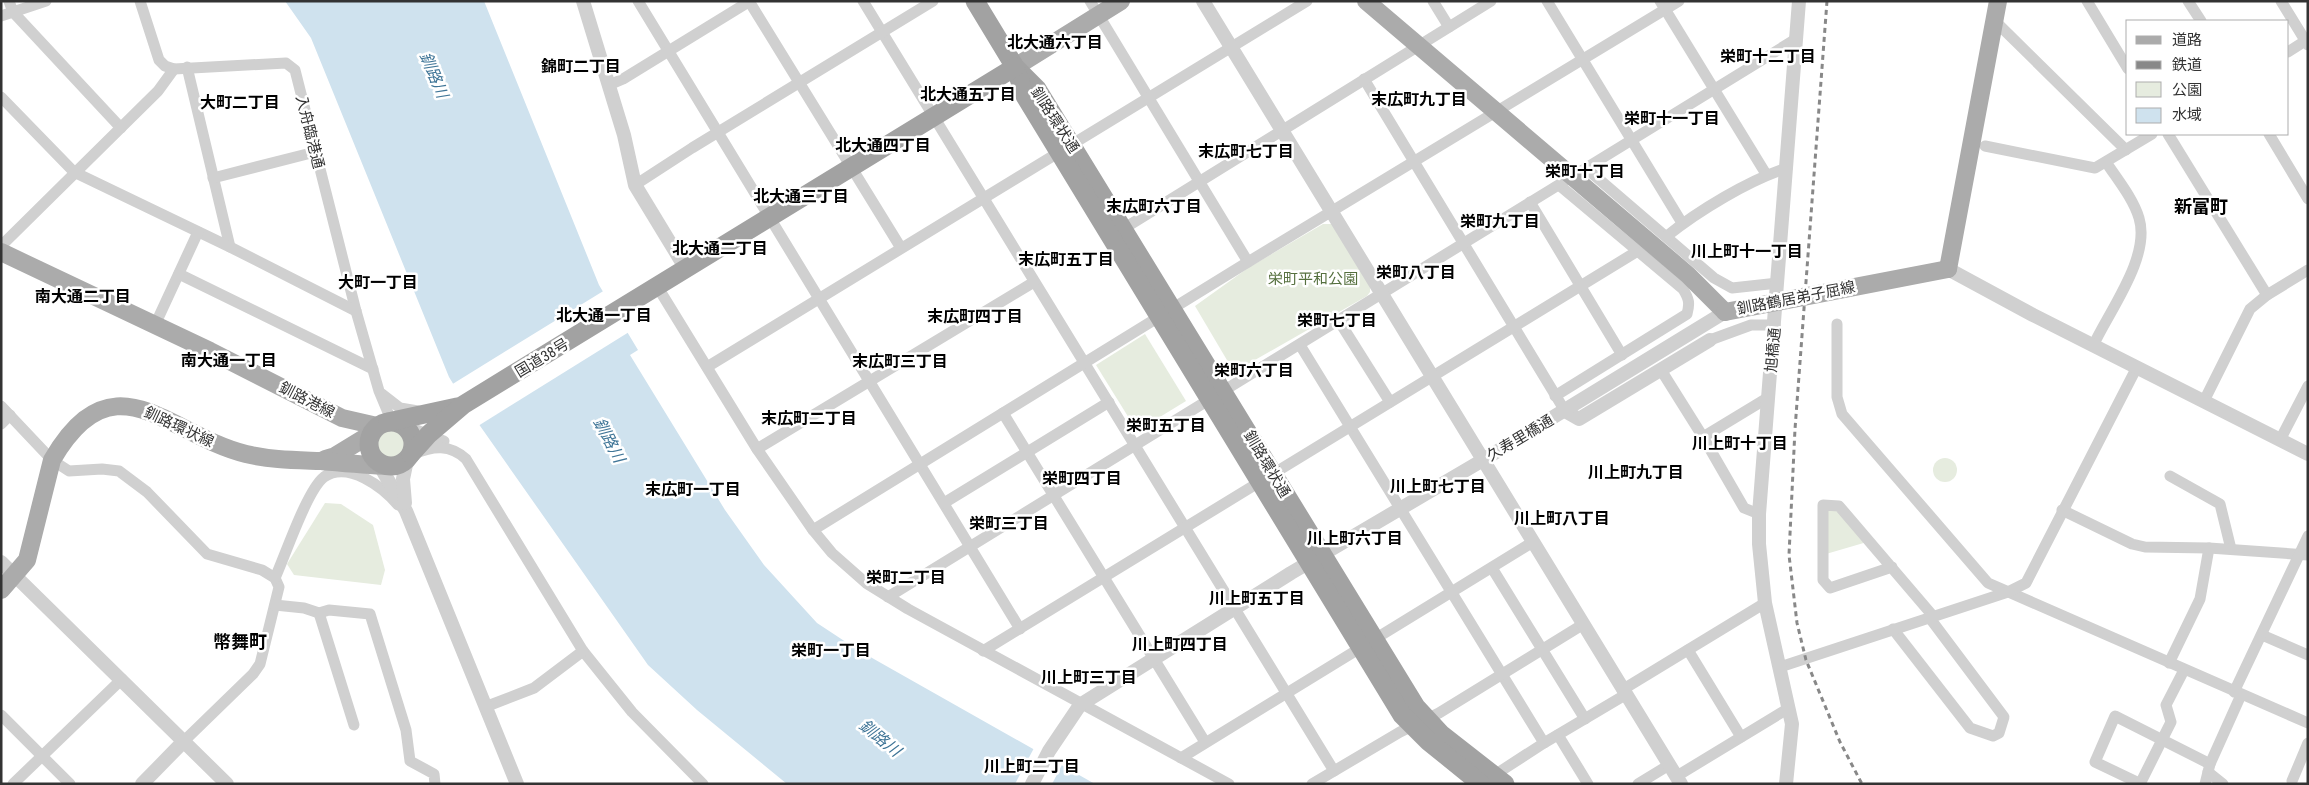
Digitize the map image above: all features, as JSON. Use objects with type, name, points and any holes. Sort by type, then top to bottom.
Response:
[{"type":"highway","points":[[975,1],[1015,67]]},
{"type":"highway","name":"国道38号","points":[[388,442],[440,414],[463,405],[618,312],[851,166],[1015,67]]},
{"type":"highway","name":"釧路環状通","points":[[1015,67],[1025,96],[1122,229],[1166,314]]},
{"type":"highway","name":"釧路環状通","points":[[1065,149],[1418,723],[1491,782]]},
{"type":"highway","name":"国道38号","points":[[388,442],[441,441],[440,414]]},
{"type":"main road","points":[[1015,67],[1094,8],[1121,1]]},
{"type":"main road","name":"釧路鶴居弟子屈線","points":[[1366,1],[1495,113],[1688,275],[1725,312],[1948,269]]},
{"type":"main road","points":[[1948,269],[1998,1]]},
{"type":"main road","name":"釧路港線","points":[[1,252],[156,325],[388,442]]},
{"type":"main road","name":"釧路環状線","points":[[1,590],[16,575],[27,560],[52,460],[72,430],[88,417],[108,407],[126,406],[144,409],[161,415],[212,443],[261,458],[320,461],[388,442]]},
{"type":"main road","name":"釧路環状線","points":[[320,461],[388,442]]},
{"type":"street","points":[[1,16],[11,7],[46,1]]},
{"type":"street","points":[[1,246],[158,91],[174,69],[165,66],[159,60],[140,1]]},
{"type":"street","points":[[583,1],[609,84],[635,185],[686,269]]},
{"type":"street","points":[[638,1],[717,134],[870,381],[1020,629]]},
{"type":"street","points":[[609,84],[623,79],[749,1],[901,248]]},
{"type":"street","points":[[863,1],[1334,770]]},
{"type":"street","points":[[635,185],[933,1]]},
{"type":"street","points":[[1203,1],[1433,375],[1582,625],[1676,775]]},
{"type":"street","points":[[707,367],[1307,1]]},
{"type":"street","points":[[1433,1],[1448,27]]},
{"type":"street","points":[[1122,229],[1491,1]]},
{"type":"street","points":[[1547,1],[1682,223]]},
{"type":"street","points":[[813,530],[1248,262],[1582,60],[1662,6],[1679,1]]},
{"type":"street","name":"旭橋通","points":[[1786,784],[1791,742],[1789,708],[1765,603],[1759,544],[1759,514],[1799,1]]},
{"type":"street","points":[[2086,1],[2126,66]]},
{"type":"street","points":[[2188,1],[2199,20]]},
{"type":"street","points":[[2281,1],[2307,42],[2289,51]]},
{"type":"street","points":[[1662,6],[1766,174]]},
{"type":"street","points":[[11,7],[120,128]]},
{"type":"street","points":[[1094,8],[1248,262]]},
{"type":"street","points":[[1995,21],[2126,150]]},
{"type":"street","points":[[888,597],[1796,39]]},
{"type":"street","name":"入舟臨港通","points":[[174,69],[286,63],[295,70],[356,311],[379,391],[388,442]]},
{"type":"street","points":[[187,67],[230,247]]},
{"type":"street","points":[[1364,79],[1565,411],[1579,419],[1710,340],[1751,325],[1775,325]]},
{"type":"street","points":[[1,97],[74,172],[230,247],[356,311]]},
{"type":"street","points":[[1985,146],[2095,168],[2150,135]]},
{"type":"street","points":[[2169,135],[2267,295]]},
{"type":"street","points":[[2270,135],[2308,199]]},
{"type":"street","points":[[214,178],[315,152]]},
{"type":"street","points":[[2093,346],[2139,257],[2142,238],[2139,218],[2106,162]]},
{"type":"street","points":[[1667,236],[1682,223],[1766,174],[1787,168]]},
{"type":"street","points":[[1573,177],[1667,236],[1714,278],[1732,288],[1778,283]]},
{"type":"street","points":[[1555,396],[1687,314],[1690,306],[1689,299],[1683,289],[1636,252],[1573,177]]},
{"type":"street","points":[[1530,202],[1622,355]]},
{"type":"street","points":[[156,325],[198,232]]},
{"type":"street","points":[[983,651],[1104,579],[1433,375],[1636,252]]},
{"type":"street","points":[[1948,269],[2093,346],[2308,454]]},
{"type":"street","points":[[2204,401],[2250,309],[2267,295],[2308,270]]},
{"type":"street","points":[[179,274],[373,369]]},
{"type":"street","points":[[757,449],[1034,282]]},
{"type":"street","points":[[657,286],[757,449],[813,530],[832,553],[866,583],[983,651],[1229,784]]},
{"type":"street","name":"久寿里橋通","points":[[1032,784],[1050,750],[1080,704],[1316,558],[1565,411],[1725,312]]},
{"type":"street","points":[[1339,321],[1390,402]]},
{"type":"street","points":[[1838,324],[1837,397],[1842,414],[1988,583],[2169,664],[2308,723]]},
{"type":"street","points":[[1300,345],[1544,743]]},
{"type":"street","points":[[1780,668],[2008,592],[2026,583],[2137,367]]},
{"type":"street","points":[[1661,370],[1744,508],[1759,514]]},
{"type":"street","points":[[2280,440],[2308,386]]},
{"type":"street","points":[[379,391],[391,403],[400,408],[440,414]]},
{"type":"street","points":[[1703,437],[1769,397]]},
{"type":"street","points":[[944,503],[1109,402]]},
{"type":"street","points":[[1,406],[52,460],[69,471],[102,469],[119,471],[147,492],[207,554],[262,570],[275,578]]},
{"type":"street","points":[[1002,413],[1204,742]]},
{"type":"street","points":[[1,424],[10,416]]},
{"type":"street","points":[[388,442],[441,441],[466,459],[583,651],[632,712],[703,784]]},
{"type":"street","points":[[388,442],[437,447],[441,441]]},
{"type":"street","points":[[388,442],[403,490],[406,511]]},
{"type":"street","points":[[388,442],[406,511],[517,784]]},
{"type":"street","points":[[142,784],[260,664],[278,588],[275,578],[306,506],[316,486],[325,476],[340,472],[367,478],[383,488],[413,527]]},
{"type":"street","points":[[2170,476],[2220,504],[2231,549]]},
{"type":"street","points":[[1892,567],[1830,588],[1823,580],[1823,505],[1839,506],[1892,567],[1931,617],[2004,717],[1999,733],[1993,736],[1970,728],[1893,629]]},
{"type":"street","points":[[2062,510],[2132,544],[2145,547],[2231,549],[2303,555]]},
{"type":"street","points":[[2205,784],[2209,768],[2262,635],[2303,555],[2308,536]]},
{"type":"street","points":[[1181,758],[1285,692],[1369,643],[1533,542]]},
{"type":"street","points":[[2169,664],[2200,598],[2209,548]]},
{"type":"street","points":[[1,562],[227,784]]},
{"type":"street","points":[[1492,568],[1585,719]]},
{"type":"street","points":[[1491,782],[1544,743],[1585,719],[1688,650],[1765,603]]},
{"type":"street","points":[[275,605],[304,608],[319,613],[329,610],[370,614],[406,730],[410,761],[434,774],[435,784]]},
{"type":"street","points":[[319,613],[354,726]]},
{"type":"street","points":[[1312,784],[1582,625]]},
{"type":"street","points":[[2262,635],[2308,655]]},
{"type":"street","points":[[1688,650],[1741,737]]},
{"type":"street","points":[[485,707],[534,688],[583,651]]},
{"type":"street","points":[[2184,670],[2166,705],[2171,722],[2162,740],[2140,784],[2095,762],[2115,716],[2162,740],[2209,768],[2223,784]]},
{"type":"street","points":[[20,781],[42,756],[122,680]]},
{"type":"street","points":[[1638,784],[1676,775],[1789,708]]},
{"type":"street","points":[[1,715],[70,784]]},
{"type":"street","points":[[1558,735],[1588,784]]},
{"type":"street","points":[[2292,781],[2308,743]]},
{"type":"green space","name":"栄町平和公園","points":[[1323,224],[1332,224],[1370,286],[1370,292],[1367,296],[1234,372],[1195,306],[1248,268]]},
{"type":"green space","points":[[1145,334],[1186,401],[1137,431],[1096,365]]},
{"type":"green space","points":[[393,430],[399,431],[407,439],[407,451],[399,459],[393,460],[387,459],[379,451],[378,445],[379,439],[387,431]]},
{"type":"green space","points":[[1945,458],[1953,462],[1957,470],[1953,478],[1945,482],[1937,478],[1933,470],[1937,462]]},
{"type":"green space","points":[[325,503],[341,504],[373,525],[385,570],[381,585],[294,575],[287,564]]},
{"type":"green space","points":[[1826,508],[1838,508],[1867,542],[1826,554]]},
{"type":"water","name":"釧路川","points":[[285,1],[484,1],[599,285],[638,350],[630,355],[725,510],[764,565],[817,623],[858,650],[1095,784],[787,784],[697,710],[648,665],[471,413],[449,377],[311,38]]},
{"type":"pier","points":[[605,290],[629,332],[478,426],[451,385]]},
{"type":"pier","points":[[1034,748],[1063,763],[1052,784],[1015,784]]},
{"type":"railway","points":[[1827,1],[1795,429],[1789,555],[1797,623],[1806,660],[1840,742],[1862,784]]},
{"type":"district","name":"北大通六丁目","points":[[1055,42]]},
{"type":"district","name":"栄町十二丁目","points":[[1768,56]]},
{"type":"district","name":"錦町二丁目","points":[[581,66]]},
{"type":"district","name":"北大通五丁目","points":[[968,94]]},
{"type":"district","name":"末広町九丁目","points":[[1419,99]]},
{"type":"district","name":"大町二丁目","points":[[240,102]]},
{"type":"district","name":"栄町十一丁目","points":[[1672,118]]},
{"type":"district","name":"北大通四丁目","points":[[883,145]]},
{"type":"district","name":"末広町七丁目","points":[[1246,151]]},
{"type":"district","name":"栄町十丁目","points":[[1585,171]]},
{"type":"district","name":"北大通三丁目","points":[[801,196]]},
{"type":"district","name":"末広町六丁目","points":[[1154,206]]},
{"type":"district","name":"新富町","points":[[2201,206]]},
{"type":"district","name":"栄町九丁目","points":[[1500,221]]},
{"type":"district","name":"北大通二丁目","points":[[720,248]]},
{"type":"district","name":"川上町十一丁目","points":[[1747,251]]},
{"type":"district","name":"末広町五丁目","points":[[1066,259]]},
{"type":"district","name":"栄町八丁目","points":[[1416,272]]},
{"type":"district","name":"大町一丁目","points":[[378,282]]},
{"type":"district","name":"南大通二丁目","points":[[83,296]]},
{"type":"district","name":"北大通一丁目","points":[[604,315]]},
{"type":"district","name":"末広町四丁目","points":[[975,316]]},
{"type":"district","name":"栄町七丁目","points":[[1337,320]]},
{"type":"district","name":"南大通一丁目","points":[[229,360]]},
{"type":"district","name":"末広町三丁目","points":[[900,361]]},
{"type":"district","name":"栄町六丁目","points":[[1254,370]]},
{"type":"district","name":"末広町二丁目","points":[[809,418]]},
{"type":"district","name":"栄町五丁目","points":[[1166,425]]},
{"type":"district","name":"川上町十丁目","points":[[1740,443]]},
{"type":"district","name":"川上町九丁目","points":[[1636,472]]},
{"type":"district","name":"栄町四丁目","points":[[1082,478]]},
{"type":"district","name":"川上町七丁目","points":[[1438,486]]},
{"type":"district","name":"末広町一丁目","points":[[693,489]]},
{"type":"district","name":"川上町八丁目","points":[[1562,518]]},
{"type":"district","name":"栄町三丁目","points":[[1009,523]]},
{"type":"district","name":"川上町六丁目","points":[[1355,538]]},
{"type":"district","name":"栄町二丁目","points":[[906,577]]},
{"type":"district","name":"川上町五丁目","points":[[1257,598]]},
{"type":"district","name":"幣舞町","points":[[240,641]]},
{"type":"district","name":"川上町四丁目","points":[[1180,644]]},
{"type":"district","name":"栄町一丁目","points":[[831,650]]},
{"type":"district","name":"川上町三丁目","points":[[1089,677]]},
{"type":"district","name":"川上町二丁目","points":[[1032,766]]}]
